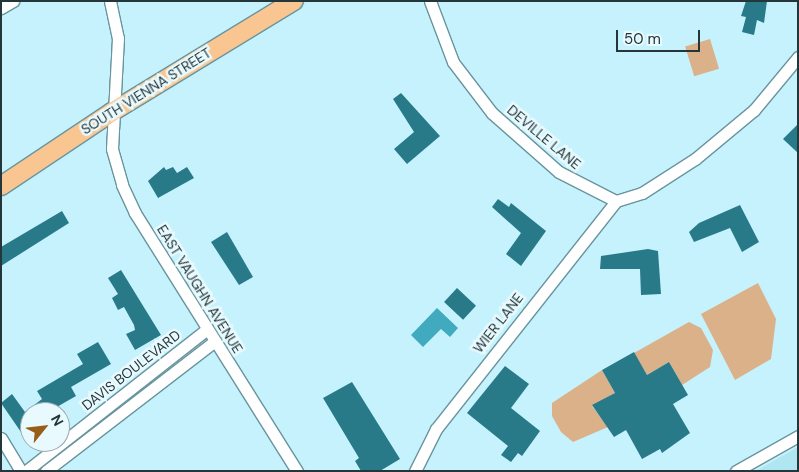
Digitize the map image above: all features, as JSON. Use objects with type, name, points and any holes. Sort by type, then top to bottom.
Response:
[{"type":"highway","name":"SOUTH VIENNA STREET","points":[[1,186],[112,112],[294,1]]},
{"type":"street","points":[[1,8],[13,1]]},
{"type":"street","name":"EAST VAUGHN AVENUE","points":[[110,1],[118,38],[112,112],[115,168],[127,198],[297,471]]},
{"type":"street","name":"DEVILLE LANE","points":[[430,1],[453,62],[492,113],[559,172],[616,201]]},
{"type":"street","points":[[616,201],[642,192],[695,159],[754,110],[798,57]]},
{"type":"street","name":"WIER LANE","points":[[415,471],[439,425],[616,201]]},
{"type":"street","name":"DAVIS BOULEVARD","points":[[26,471],[207,329]]},
{"type":"street","name":"DAVIS BOULEVARD","points":[[46,471],[215,341]]},
{"type":"street","points":[[736,471],[798,436]]},
{"type":"street","points":[[1,438],[21,471]]},
{"type":"shaded area","points":[[710,39],[719,69],[694,76],[685,47]]},
{"type":"shaded area","points":[[758,283],[776,319],[771,359],[735,380],[701,314]]},
{"type":"shaded area","points":[[437,308],[458,328],[450,337],[441,329],[423,347],[411,335]]},
{"type":"shaded area","points":[[689,322],[701,328],[713,350],[710,367],[682,385],[669,362],[647,375],[634,353]]},
{"type":"shaded area","points":[[602,370],[615,393],[592,406],[608,427],[573,442],[561,432],[552,416],[552,403]]},
{"type":"shaded area","points":[[798,447],[798,471],[756,471]]},
{"type":"building","points":[[746,1],[767,1],[764,23],[757,20],[754,35],[742,32],[746,17],[741,16]]},
{"type":"building","points":[[401,93],[440,136],[407,164],[394,149],[414,132],[393,99]]},
{"type":"building","points":[[798,124],[798,153],[783,139]]},
{"type":"building","points":[[164,167],[166,170],[173,167],[177,173],[187,167],[194,178],[158,198],[148,181]]},
{"type":"building","points":[[498,199],[509,207],[511,203],[546,231],[521,266],[506,254],[521,233],[492,207]]},
{"type":"building","points":[[740,205],[759,242],[742,252],[730,228],[694,242],[689,232],[699,223]]},
{"type":"building","points":[[62,211],[69,223],[1,266],[1,247]]},
{"type":"building","points":[[227,232],[253,277],[239,285],[211,242]]},
{"type":"building","points":[[648,249],[658,251],[661,294],[641,295],[640,269],[600,269],[601,256]]},
{"type":"building","points":[[121,270],[161,335],[135,350],[126,334],[135,330],[134,325],[124,307],[118,310],[112,298],[118,294],[108,278]]},
{"type":"building","points":[[457,288],[476,306],[463,320],[444,302]]},
{"type":"building","points":[[98,342],[111,364],[71,387],[76,396],[66,402],[38,402],[42,399],[37,391],[83,364],[77,354]]},
{"type":"building","points":[[634,352],[647,375],[669,362],[688,395],[673,404],[690,433],[662,453],[660,449],[642,459],[626,430],[614,437],[592,405],[615,393],[602,370]]},
{"type":"building","points":[[505,366],[529,384],[511,408],[540,431],[522,456],[518,453],[511,462],[501,455],[508,446],[467,413]]},
{"type":"building","points":[[352,382],[400,459],[380,471],[361,471],[355,461],[359,458],[323,398]]},
{"type":"building","points":[[12,394],[20,405],[20,431],[1,403]]}]
